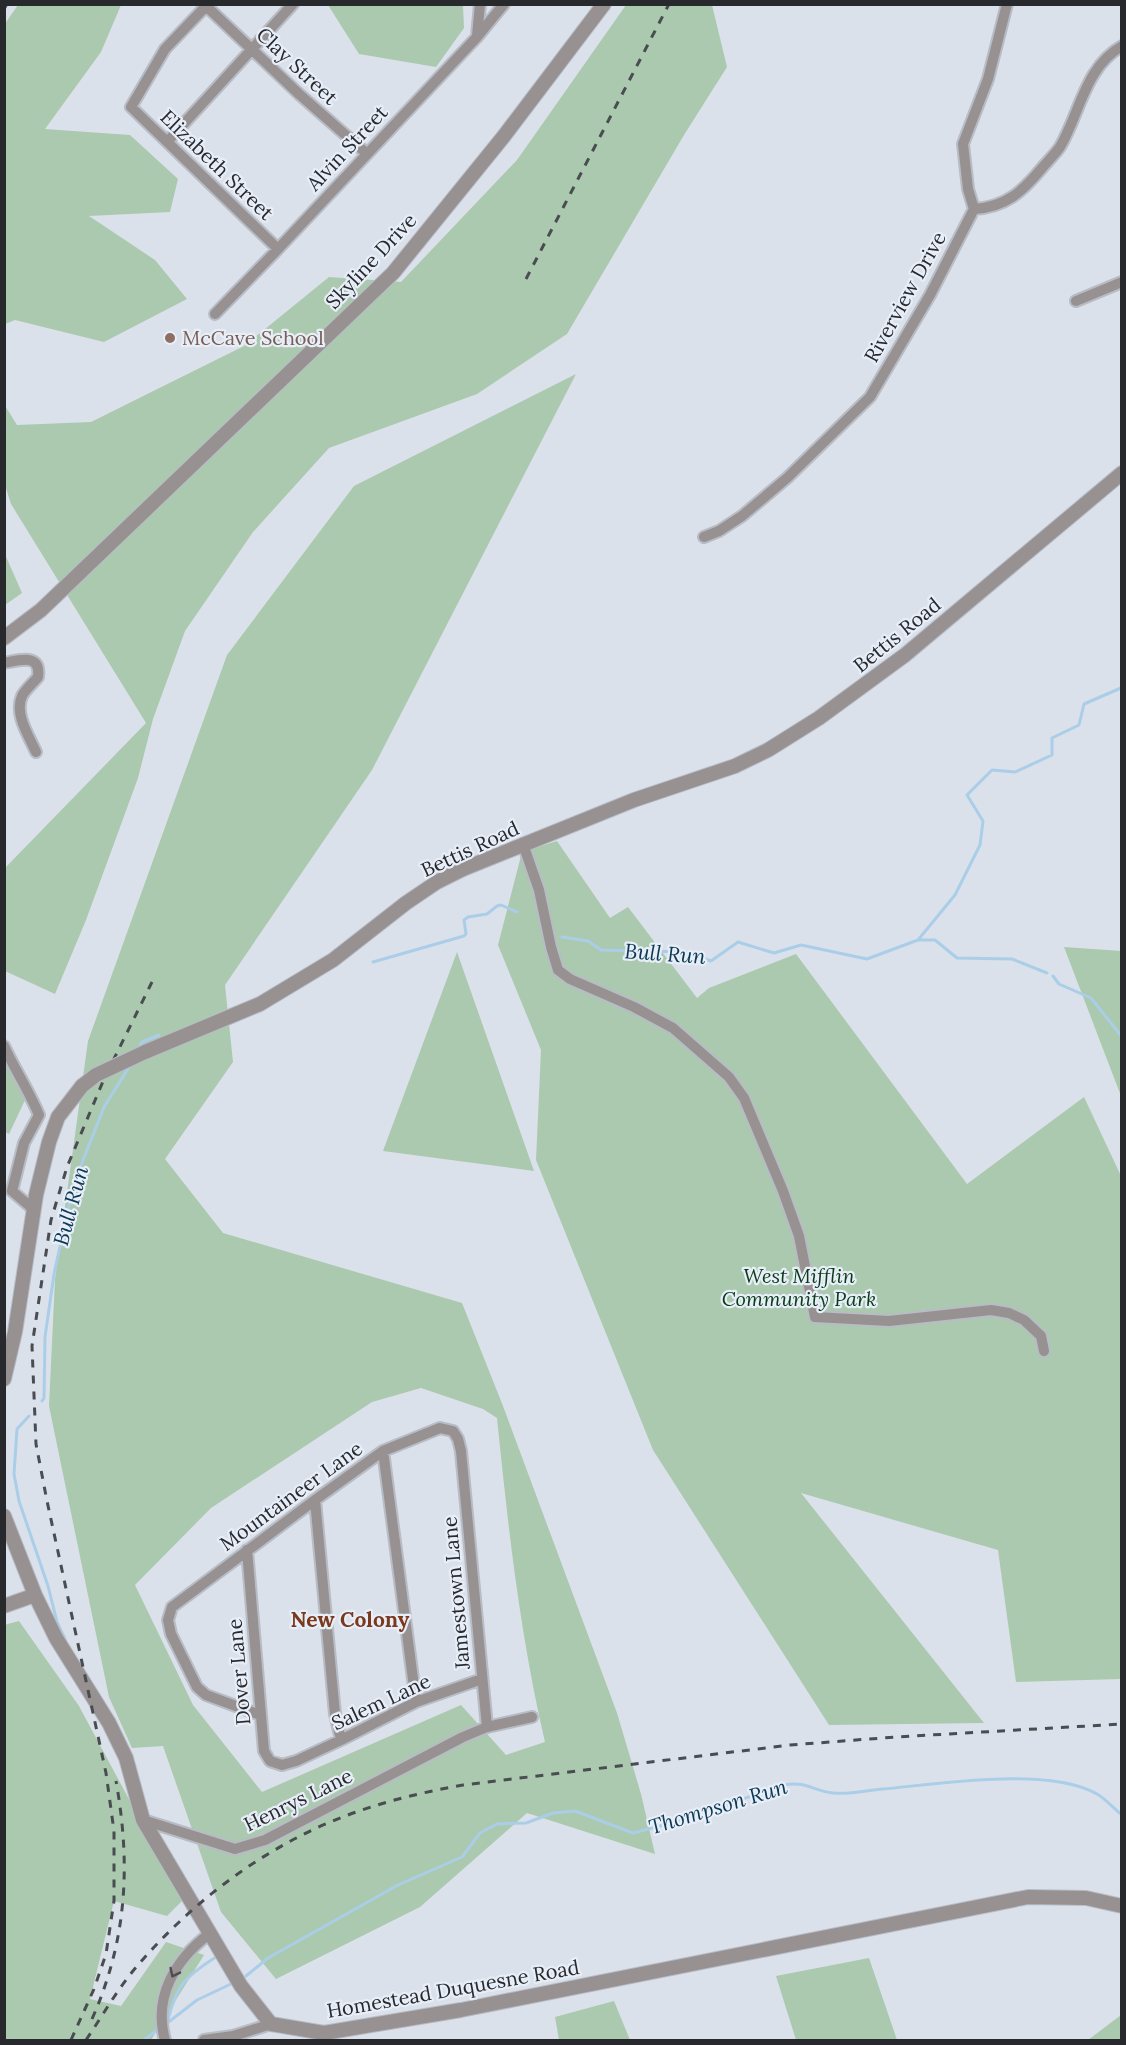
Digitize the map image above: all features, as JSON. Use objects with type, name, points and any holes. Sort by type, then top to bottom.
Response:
[{"type":"street","points":[[168,141],[293,4]]},
{"type":"street","points":[[477,37],[480,4]]},
{"type":"street","name":"Alvin Street","points":[[215,314],[477,37],[504,4]]},
{"type":"street","name":"Skyline Drive","points":[[4,638],[41,610],[393,273],[504,136],[604,4]]},
{"type":"street","points":[[1007,4],[988,79],[963,144],[968,189],[974,209],[990,208],[1023,191],[1059,148],[1096,68],[1112,51],[1122,46]]},
{"type":"street","name":"Clay Street","points":[[206,5],[299,94],[366,153]]},
{"type":"street","name":"Elizabeth Street","points":[[206,5],[165,49],[131,107],[278,249]]},
{"type":"street","name":"Riverview Drive","points":[[704,537],[719,531],[742,516],[787,478],[870,397],[930,295],[974,209]]},
{"type":"street","points":[[1076,300],[1122,282]]},
{"type":"street","name":"Bettis Road","points":[[4,1379],[15,1332],[33,1209],[49,1142],[58,1117],[82,1086],[96,1075],[145,1052],[260,1004],[333,960],[406,903],[437,882],[634,800],[735,766],[768,750],[819,718],[905,654],[1122,473]]},
{"type":"street","points":[[4,663],[30,660],[38,666],[38,677],[22,696],[21,706],[22,721],[36,752]]},
{"type":"street","points":[[524,844],[539,890],[558,970],[570,979],[673,1028],[729,1077],[744,1098],[799,1236],[815,1317],[889,1321],[991,1310],[1009,1313],[1024,1320],[1041,1336],[1044,1351]]},
{"type":"street","points":[[4,1046],[39,1115],[24,1143],[12,1191],[33,1209]]},
{"type":"street","name":"Mountaineer Lane","points":[[260,1715],[206,1695],[197,1687],[171,1634],[168,1620],[172,1607],[384,1451],[441,1428],[453,1431]]},
{"type":"street","name":"Jamestown Lane","points":[[453,1431],[458,1439],[461,1452],[487,1727]]},
{"type":"street","points":[[384,1451],[416,1702]]},
{"type":"street","points":[[315,1500],[335,1714],[341,1740]]},
{"type":"street","points":[[4,1516],[35,1595],[56,1638],[109,1724],[126,1758],[143,1820],[241,1986],[271,2024],[233,2036],[204,2040]]},
{"type":"street","name":"Dover Lane","points":[[247,1550],[264,1751],[270,1761],[282,1765],[296,1761]]},
{"type":"street","points":[[4,1606],[35,1595]]},
{"type":"street","name":"Salem Lane","points":[[296,1761],[416,1702],[482,1679]]},
{"type":"street","points":[[487,1727],[532,1717]]},
{"type":"street","name":"Henrys Lane","points":[[143,1820],[235,1849],[265,1840],[463,1737],[487,1727]]},
{"type":"street","name":"Homestead Duquesne Road","points":[[271,2024],[322,2037],[1028,1896],[1086,1898],[1122,1906]]},
{"type":"street","points":[[163,2032],[164,1997],[174,1971],[192,1946],[209,1934]]},
{"type":"green space","points":[[18,5],[121,5],[101,52],[45,129],[130,135],[178,179],[170,212],[89,216],[155,260],[187,299],[104,342],[15,320],[5,324],[4,25]]},
{"type":"green space","points":[[328,5],[463,5],[464,28],[436,67],[359,54]]},
{"type":"green space","points":[[626,5],[712,5],[727,67],[684,135],[567,334],[477,394],[329,448],[253,532],[185,631],[153,719],[138,778],[86,920],[55,994],[5,971],[5,868],[146,723],[11,504],[5,485],[4,404],[17,425],[91,422],[244,346],[329,277],[401,282],[517,160]]},
{"type":"green space","points":[[576,374],[372,770],[225,985],[233,1062],[165,1159],[223,1233],[462,1303],[503,1406],[617,1713],[641,1794],[655,1854],[527,1813],[420,1907],[276,1979],[221,1912],[163,1746],[132,1748],[109,1697],[49,1406],[55,1279],[88,1041],[227,655],[354,486]],"holes":[[[421,1388],[483,1409],[497,1418],[510,1540],[528,1662],[545,1742],[506,1755],[461,1705],[262,1792],[193,1705],[135,1585],[211,1508],[372,1402]]]},
{"type":"green space","points":[[4,552],[22,593],[5,605],[4,605]]},
{"type":"green space","name":"West Mifflin Community Park","points":[[557,841],[610,918],[628,907],[697,998],[709,988],[796,954],[967,1184],[1084,1097],[1121,1176],[1121,1679],[1016,1682],[998,1550],[801,1493],[984,1723],[829,1725],[653,1450],[536,1160],[541,1050],[498,945],[522,852]]},
{"type":"green space","points":[[1064,947],[1121,951],[1121,1096]]},
{"type":"green space","points":[[457,952],[534,1171],[383,1151]]},
{"type":"green space","points":[[4,1049],[26,1098],[9,1134],[5,1132]]},
{"type":"green space","points":[[19,1621],[79,1706],[183,1900],[167,1916],[114,1901],[90,1999],[121,2006],[166,1942],[204,1955],[151,2040],[5,2040],[4,1625]]},
{"type":"green space","points":[[869,1958],[897,2040],[796,2040],[776,1976]]},
{"type":"green space","points":[[614,2001],[630,2040],[559,2040],[555,2017]]},
{"type":"green space","points":[[1121,2015],[1121,2040],[1088,2040]]},
{"type":"waterway","name":"Bull Run","points":[[562,937],[588,941],[601,950],[685,952],[711,961],[738,942],[774,953],[801,945],[867,959],[918,940],[955,895],[980,845],[983,821],[967,795],[992,770],[1015,772],[1052,755],[1052,738],[1079,725],[1084,704],[1121,688],[1122,684]]},
{"type":"waterway","name":"Bull Run","points":[[373,962],[464,936],[466,934],[464,920],[468,917],[487,914],[497,906],[501,905],[517,912]]},
{"type":"waterway","points":[[918,940],[935,940],[957,958],[1012,959],[1047,973]]},
{"type":"waterway","points":[[1053,976],[1059,984],[1091,998],[1122,1037]]},
{"type":"waterway","name":"Bull Run","points":[[138,1050],[142,1042],[159,1035]]},
{"type":"waterway","name":"Bull Run","points":[[42,1401],[44,1398],[45,1337],[54,1274],[72,1192],[104,1107],[131,1064]]},
{"type":"waterway","name":"Bull Run","points":[[29,1416],[17,1429],[14,1474],[19,1501],[48,1586],[57,1622],[65,1639]]},
{"type":"waterway","name":"Thompson Run","points":[[246,1976],[268,1958],[398,1885],[462,1857],[480,1833],[497,1824],[526,1823],[553,1813],[575,1811],[633,1833],[675,1822],[784,1785],[799,1784],[826,1792],[845,1793],[963,1781],[1023,1779],[1076,1786],[1097,1794],[1122,1815]]},
{"type":"waterway","name":"Bull Run","points":[[167,2023],[178,1991],[189,1977],[216,1957],[216,1954]]},
{"type":"waterway","name":"Thompson Run","points":[[166,2024],[197,2000],[233,1983]]},
{"type":"waterway","name":"Thompson Run","points":[[144,2040],[160,2028]]},
{"type":"railway","points":[[4,9],[7,4]]},
{"type":"railway","points":[[526,279],[669,4]]},
{"type":"railway","points":[[71,2040],[94,1989],[106,1954],[114,1901],[114,1831],[106,1773],[36,1444],[32,1346],[51,1220],[67,1167],[104,1079],[155,976]]},
{"type":"railway","points":[[86,2040],[117,1992],[138,1965],[183,1918],[208,1897],[234,1877],[289,1842],[318,1827],[376,1805],[463,1785],[790,1745],[1122,1724]]},
{"type":"railway","points":[[92,2019],[113,1960],[123,1902],[124,1843],[116,1781]]},
{"type":"place","name":"McCave School","points":[[170,338]]},
{"type":"district","name":"New Colony","points":[[350,1620]]}]
